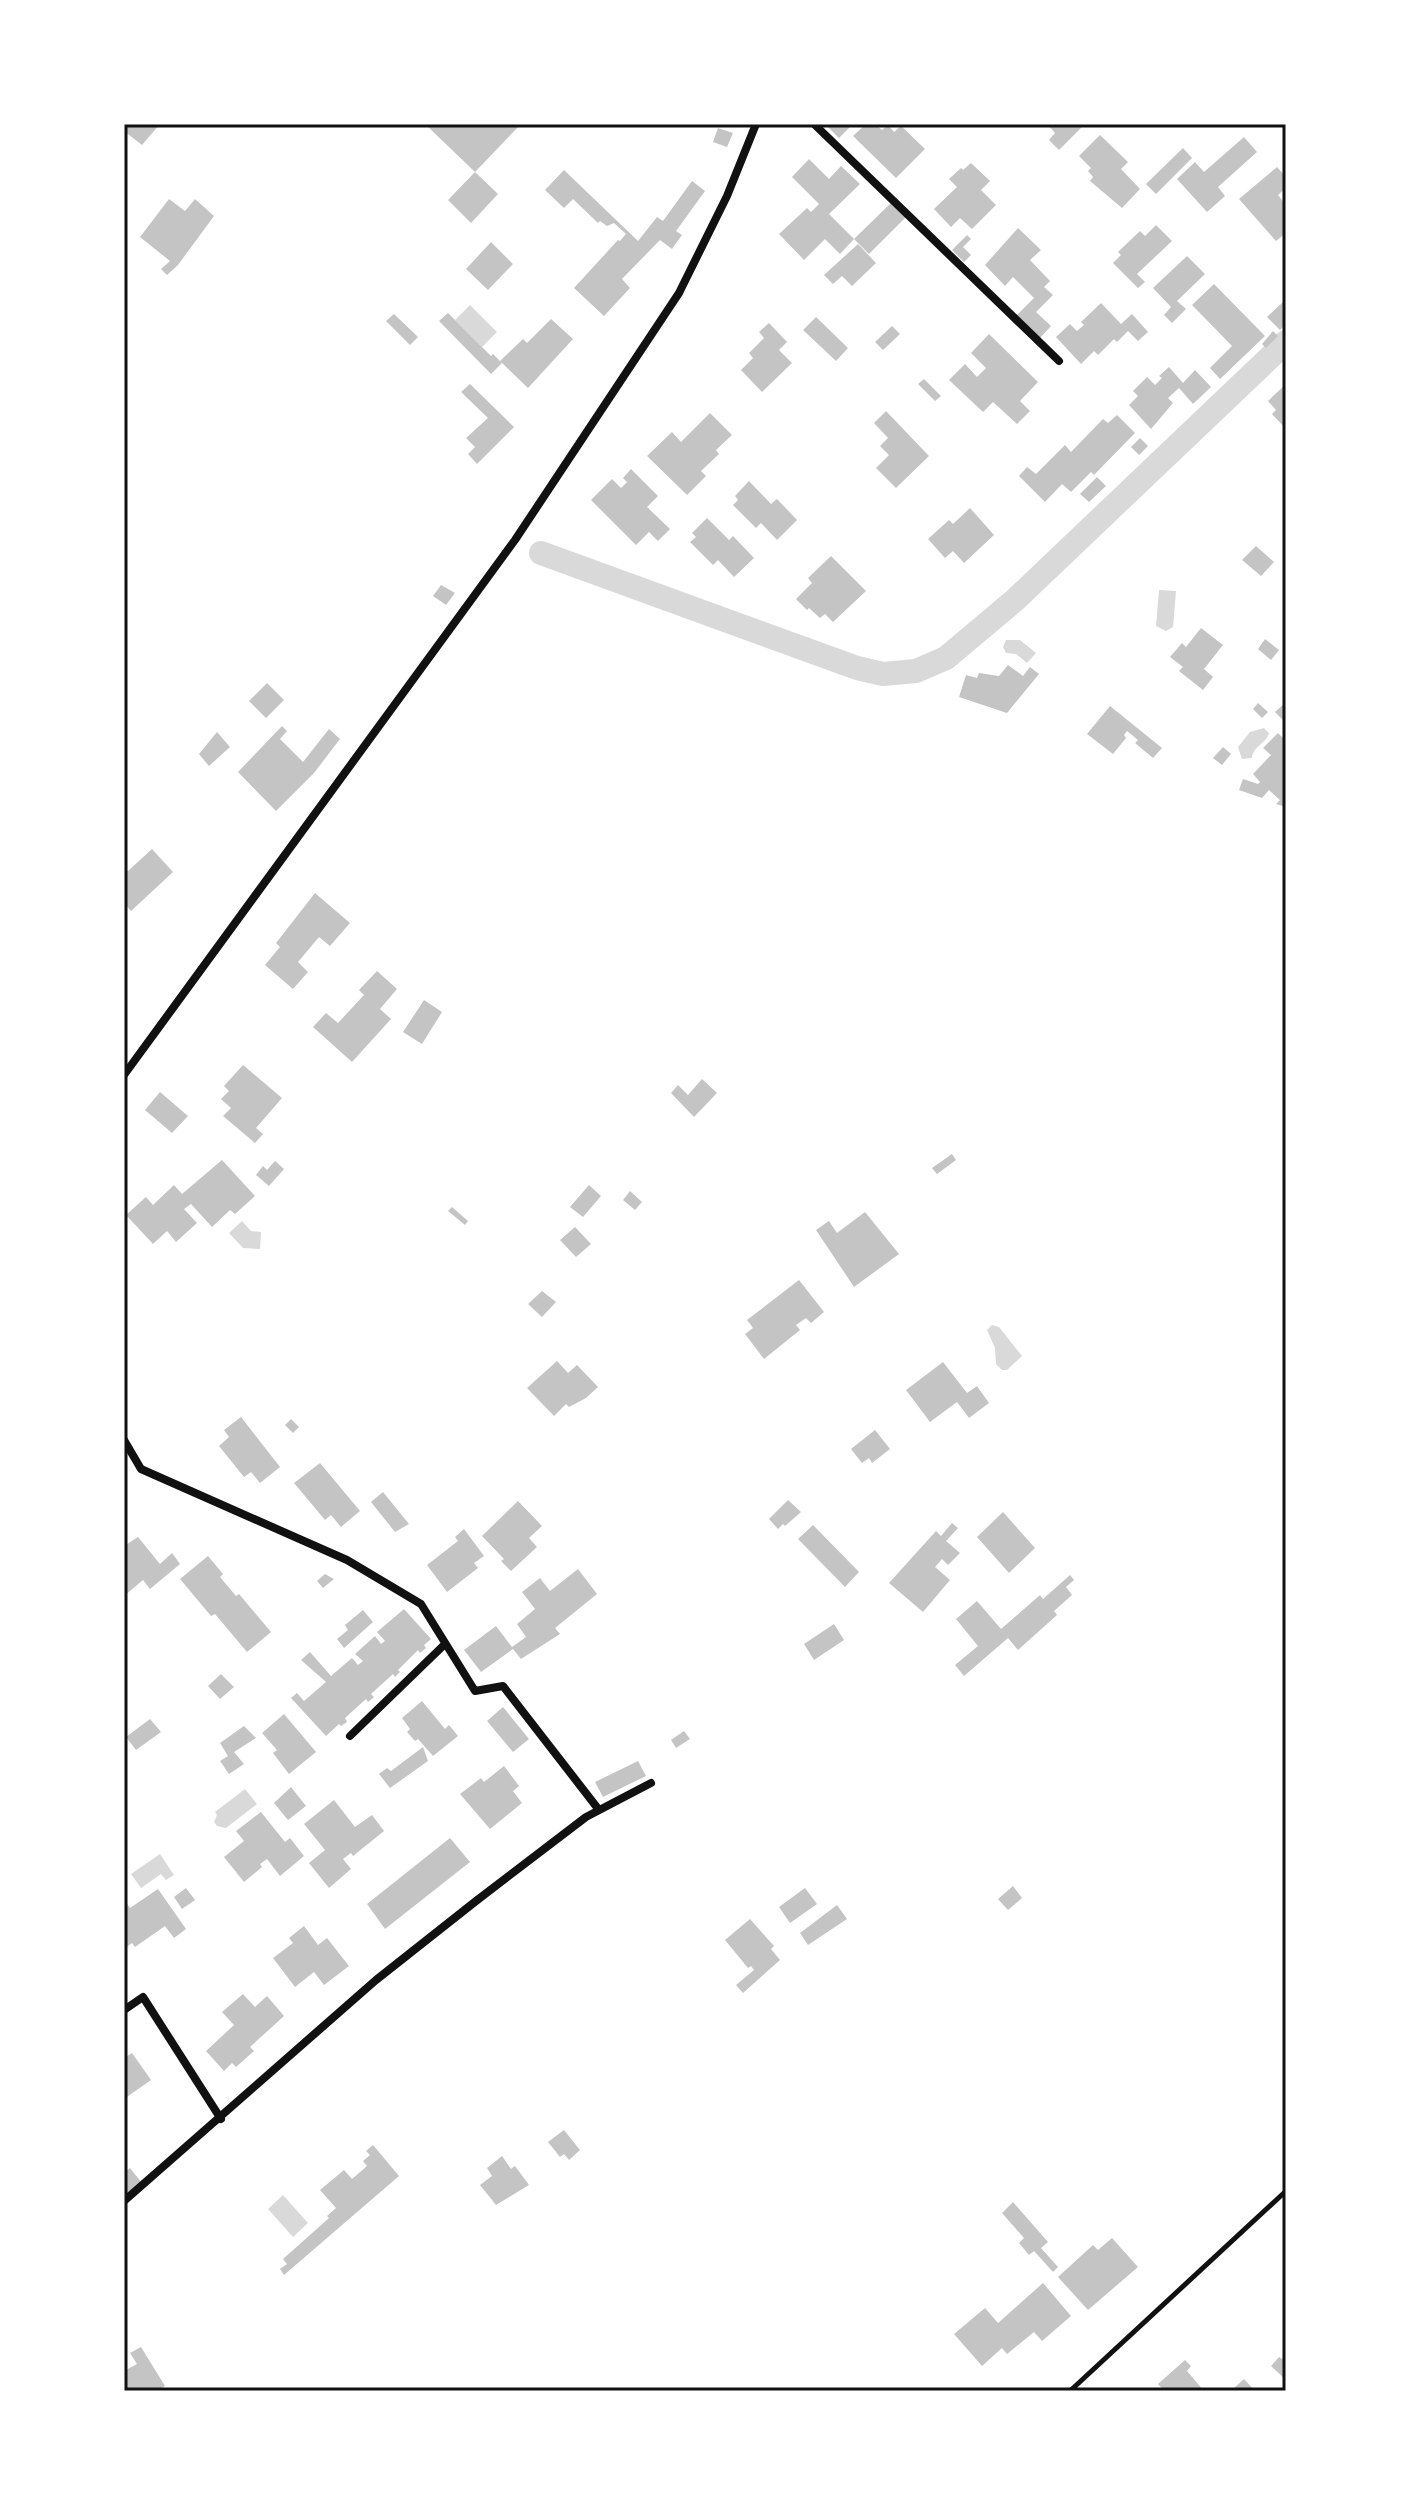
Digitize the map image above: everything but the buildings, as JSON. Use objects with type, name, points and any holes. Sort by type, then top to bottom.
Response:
[{"type":"street","points":[[124,1075],[506,553],[557,478],[679,293],[727,196],[756,124]]},
{"type":"street","points":[[814,124],[1059,361]]},
{"type":"street","points":[[124,1440],[141,1469],[347,1560],[421,1604],[475,1691],[503,1686],[599,1810]]},
{"type":"street","points":[[350,1736],[445,1644]]},
{"type":"street","points":[[124,2201],[376,1980],[488,1891],[599,1810],[651,1783]]},
{"type":"street","points":[[124,2010],[143,1997],[221,2119]]},
{"type":"lane","points":[[1070,2391],[1286,2191]]},
{"type":"shaded area","points":[[470,305],[497,332],[482,347],[455,320]]},
{"type":"shaded area","points":[[1159,590],[1176,591],[1173,627],[1166,631],[1156,626]]},
{"type":"shaded area","points":[[1006,640],[1020,640],[1036,653],[1027,663],[1016,654],[1006,653],[1003,647]]},
{"type":"shaded area","points":[[1264,728],[1269,733],[1267,737],[1252,758],[1242,759],[1238,747],[1250,732]]},
{"type":"shaded area","points":[[242,1221],[251,1231],[261,1232],[260,1249],[243,1248],[229,1233]]},
{"type":"shaded area","points":[[992,1325],[999,1327],[1022,1356],[1007,1370],[996,1364],[995,1348],[987,1330]]},
{"type":"shaded area","points":[[245,1789],[257,1804],[226,1828],[217,1826],[214,1822],[215,1812]]},
{"type":"shaded area","points":[[160,1854],[174,1875],[166,1880],[161,1874],[141,1888],[131,1874]]},
{"type":"shaded area","points":[[283,2195],[308,2223],[293,2237],[268,2209]]},
{"type":"waterway","points":[[541,553],[857,668],[883,674],[916,671],[946,658],[1015,600],[1286,342]]}]
